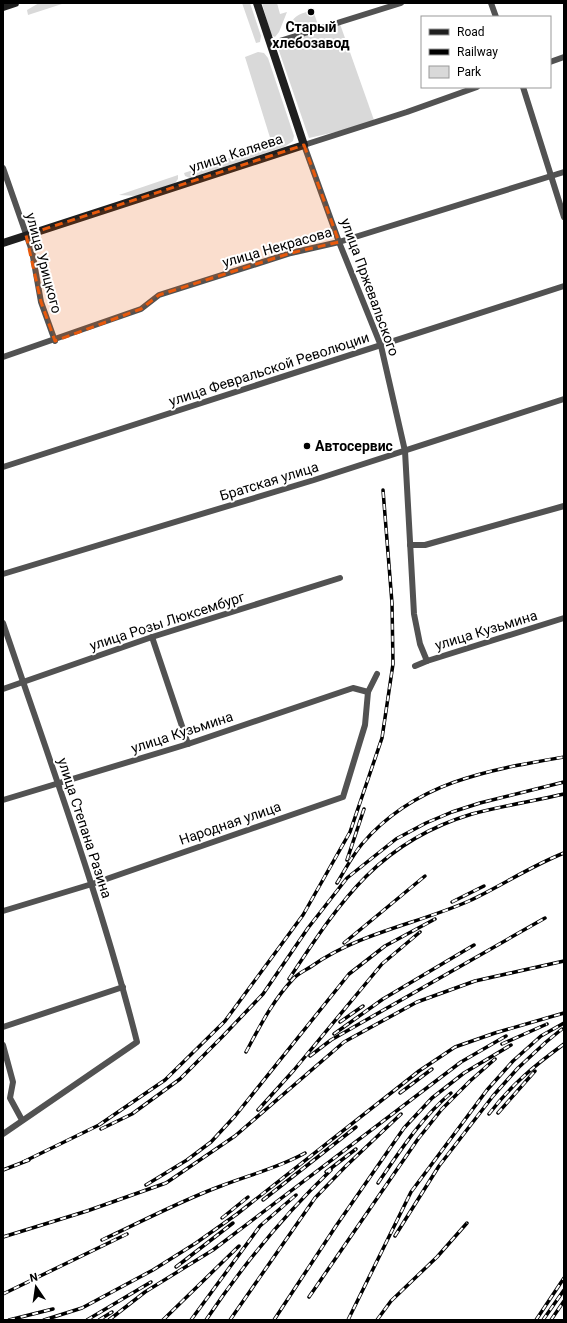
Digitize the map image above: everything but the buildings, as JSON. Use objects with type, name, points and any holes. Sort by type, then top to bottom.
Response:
[{"type":"street","points":[[3,7],[15,3]]},
{"type":"street","name":"улица Пржевальского","points":[[257,3],[304,145],[339,242],[381,346],[405,451],[414,614],[420,644],[427,661]]},
{"type":"street","points":[[270,44],[401,3]]},
{"type":"street","points":[[491,3],[496,16]]},
{"type":"street","points":[[551,62],[564,57]]},
{"type":"street","name":"улица Каляева","points":[[3,243],[394,116],[474,88]]},
{"type":"street","points":[[523,88],[564,218]]},
{"type":"street","name":"улица Урицкого","points":[[3,168],[32,251],[41,302],[55,341]]},
{"type":"street","name":"улица Некрасова","points":[[3,357],[55,341],[141,309],[159,295],[291,253],[339,242],[564,172]]},
{"type":"street","name":"улица Февральской Революции","points":[[3,467],[564,286]]},
{"type":"street","name":"Братская улица","points":[[3,574],[314,480],[564,399]]},
{"type":"street","points":[[410,545],[425,545],[564,506]]},
{"type":"street","name":"улица Розы Люксембург","points":[[3,689],[152,637],[340,578]]},
{"type":"street","name":"улица Кузьмина","points":[[415,666],[564,618]]},
{"type":"street","name":"улица Степана Разина","points":[[3,623],[92,884],[123,987],[137,1042],[22,1120]]},
{"type":"street","points":[[152,637],[188,744]]},
{"type":"street","name":"Народная улица","points":[[3,911],[92,884],[343,797],[365,726],[368,692],[377,674]]},
{"type":"street","name":"улица Кузьмина","points":[[3,800],[188,744],[352,688],[368,692]]},
{"type":"street","points":[[3,1027],[123,987]]},
{"type":"street","points":[[3,1044],[13,1082],[10,1098],[22,1120],[3,1134]]},
{"type":"highlighted area","points":[[304,145],[339,242],[291,253],[159,295],[141,309],[55,341],[41,302],[26,235]]},
{"type":"green space","points":[[39,3],[65,3],[28,15],[27,10]]},
{"type":"green space","points":[[242,3],[250,3],[261,36],[260,42],[256,43]]},
{"type":"green space","points":[[262,3],[277,3],[280,14],[287,12],[279,32],[275,37],[271,35]]},
{"type":"green space","points":[[313,10],[318,25],[290,32],[288,29],[295,18],[301,14]]},
{"type":"green space","points":[[340,24],[375,123],[309,138],[277,45]]},
{"type":"green space","points":[[258,52],[264,53],[268,58],[294,136],[293,141],[284,147],[190,178],[185,176],[184,173],[272,144],[245,57]]},
{"type":"green space","points":[[178,175],[178,179],[175,183],[137,196],[119,195]]},
{"type":"railway","points":[[23,1162],[99,1125],[165,1080],[225,1021],[303,915],[350,832],[382,738],[393,664],[392,603],[383,490]]},
{"type":"railway","points":[[337,883],[362,844],[383,823],[405,806],[454,782],[508,767],[564,757]]},
{"type":"railway","points":[[101,1129],[132,1114],[180,1079],[263,994],[308,928],[347,878],[396,839],[426,823],[452,812],[480,803],[564,782]]},
{"type":"railway","points":[[289,979],[326,925],[364,878],[386,858],[411,841],[439,826],[472,814],[564,794]]},
{"type":"railway","points":[[347,860],[364,809]]},
{"type":"railway","points":[[246,1052],[273,1004],[286,986],[300,973],[349,945],[469,901],[564,853]]},
{"type":"railway","points":[[344,943],[425,876]]},
{"type":"railway","points":[[452,902],[484,886]]},
{"type":"railway","points":[[310,1056],[331,1040],[545,918]]},
{"type":"railway","points":[[146,1185],[187,1160],[211,1142],[235,1116],[349,974],[385,946],[435,919]]},
{"type":"railway","points":[[258,1110],[294,1070],[382,964],[420,932]]},
{"type":"railway","points":[[334,1034],[383,999],[474,945]]},
{"type":"railway","points":[[3,1237],[87,1211],[166,1183],[235,1136],[344,1042],[417,1002],[475,981],[564,961]]},
{"type":"railway","points":[[340,1022],[363,1006]]},
{"type":"railway","points":[[44,1320],[82,1308],[153,1270],[196,1243],[237,1214],[419,1071],[455,1047],[495,1033],[564,1013]]},
{"type":"railway","points":[[348,1320],[411,1192],[487,1090],[513,1061],[541,1036],[564,1023]]},
{"type":"railway","points":[[502,1044],[547,1024]]},
{"type":"railway","points":[[395,1236],[439,1166],[493,1096],[518,1068],[562,1029]]},
{"type":"railway","points":[[109,1320],[145,1292],[213,1250],[461,1062],[506,1036]]},
{"type":"railway","points":[[489,1114],[524,1076],[564,1044]]},
{"type":"railway","points":[[274,1320],[336,1226],[404,1128],[432,1098],[464,1073],[511,1045]]},
{"type":"railway","points":[[309,1297],[418,1139],[442,1109],[495,1059]]},
{"type":"railway","points":[[400,1093],[432,1069]]},
{"type":"railway","points":[[498,1113],[535,1071]]},
{"type":"railway","points":[[378,1183],[421,1124],[451,1093]]},
{"type":"railway","points":[[230,1320],[315,1198],[346,1166],[401,1114]]},
{"type":"railway","points":[[263,1200],[356,1127]]},
{"type":"railway","points":[[326,1172],[356,1149]]},
{"type":"railway","points":[[102,1240],[191,1198],[274,1167],[305,1153]]},
{"type":"railway","points":[[3,1170],[29,1160]]},
{"type":"railway","points":[[206,1320],[249,1260],[296,1205],[331,1170]]},
{"type":"railway","points":[[191,1320],[260,1226],[296,1195]]},
{"type":"railway","points":[[222,1218],[248,1197]]},
{"type":"railway","points":[[176,1267],[233,1223]]},
{"type":"railway","points":[[377,1320],[391,1301],[437,1257],[467,1223]]},
{"type":"railway","points":[[3,1294],[127,1234]]},
{"type":"railway","points":[[163,1320],[239,1246]]},
{"type":"railway","points":[[536,1320],[564,1278]]},
{"type":"railway","points":[[87,1320],[151,1282]]},
{"type":"railway","points":[[543,1320],[564,1290]]},
{"type":"railway","points":[[551,1320],[564,1301]]},
{"type":"railway","points":[[9,1320],[53,1309]]},
{"type":"railway","points":[[99,1320],[112,1312]]},
{"type":"place","name":"Старый хлебозавод","points":[[311,12]]},
{"type":"place","name":"Автосервис","points":[[307,446]]}]
